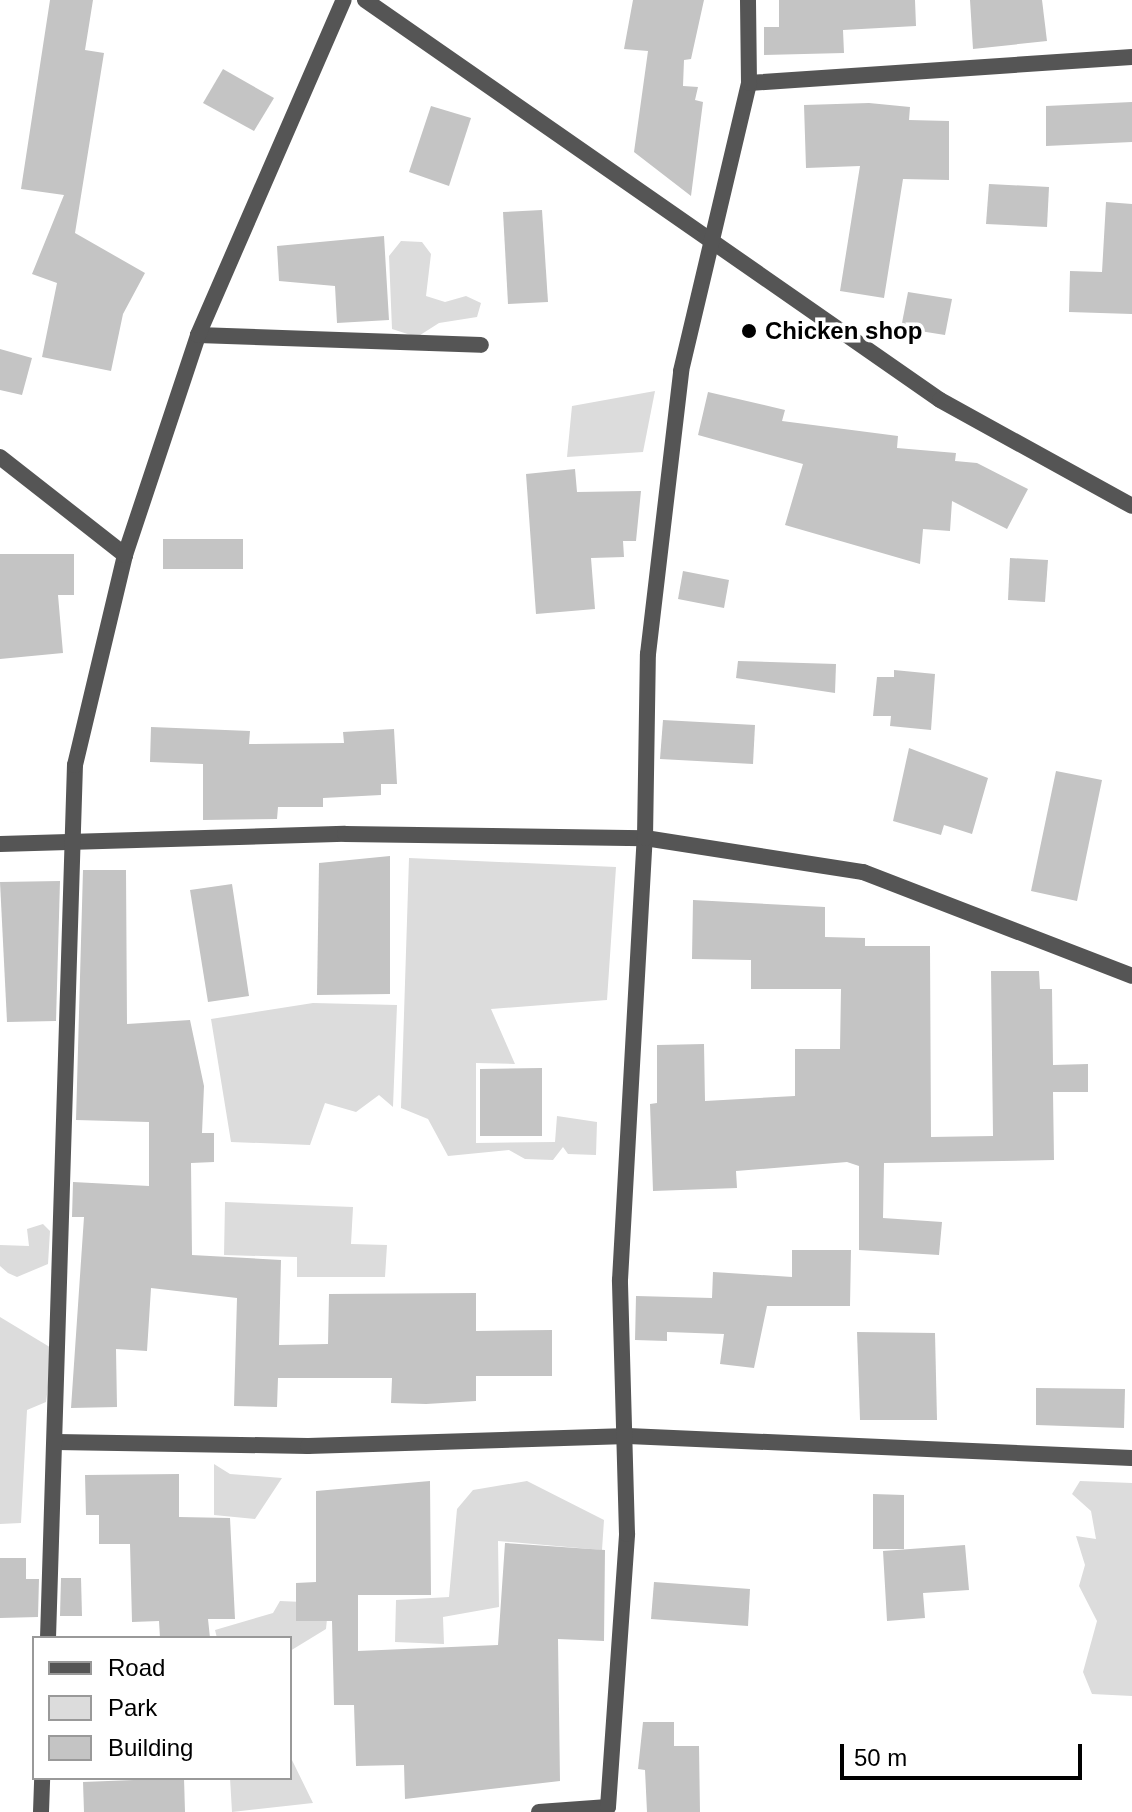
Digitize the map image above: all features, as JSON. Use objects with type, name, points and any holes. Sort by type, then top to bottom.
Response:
[{"type":"street","points":[[48,1636],[75,765],[125,555],[198,335],[344,0]]},
{"type":"street","points":[[365,0],[711,247],[940,400],[1132,506]]},
{"type":"street","points":[[539,1812],[608,1809],[628,1436],[620,1280],[645,838],[648,654],[681,371],[749,83],[748,0]]},
{"type":"street","points":[[749,83],[1132,57]]},
{"type":"street","points":[[198,335],[481,345]]},
{"type":"street","points":[[0,457],[125,555]]},
{"type":"street","points":[[0,844],[345,834],[645,838],[863,872],[1132,976]]},
{"type":"street","points":[[56,1442],[308,1446],[628,1436],[1132,1458]]},
{"type":"street","points":[[41,1812],[42,1780]]},
{"type":"green space","points":[[401,241],[422,242],[431,254],[426,296],[445,302],[466,296],[481,303],[477,317],[439,323],[417,337],[392,329],[389,256]]},
{"type":"green space","points":[[655,391],[643,452],[567,457],[572,406]]},
{"type":"green space","points":[[409,858],[616,867],[607,1000],[491,1009],[515,1064],[476,1063],[476,1143],[555,1142],[557,1116],[597,1122],[596,1155],[568,1154],[563,1147],[553,1160],[525,1159],[509,1150],[448,1156],[428,1119],[401,1108]]},
{"type":"green space","points":[[313,1003],[397,1005],[393,1107],[379,1095],[356,1112],[325,1103],[310,1145],[231,1142],[211,1019]]},
{"type":"green space","points":[[225,1202],[353,1207],[351,1244],[387,1245],[385,1277],[297,1277],[297,1257],[224,1255]]},
{"type":"green space","points":[[43,1224],[50,1231],[48,1264],[17,1277],[8,1273],[0,1266],[0,1245],[29,1246],[27,1229]]},
{"type":"green space","points":[[0,1317],[53,1349],[46,1402],[27,1410],[21,1523],[0,1524]]},
{"type":"green space","points":[[214,1464],[230,1474],[282,1478],[255,1519],[214,1515]]},
{"type":"green space","points":[[527,1481],[604,1520],[602,1550],[498,1541],[499,1607],[443,1617],[444,1644],[395,1642],[396,1600],[449,1597],[457,1509],[473,1490]]},
{"type":"green space","points":[[1080,1481],[1132,1483],[1132,1696],[1092,1694],[1083,1672],[1097,1621],[1079,1586],[1085,1565],[1076,1536],[1096,1539],[1091,1511],[1072,1494]]},
{"type":"green space","points":[[280,1601],[303,1602],[327,1619],[326,1629],[292,1650],[292,1636],[216,1636],[215,1630],[273,1613]]},
{"type":"green space","points":[[292,1760],[313,1803],[232,1812],[230,1780],[292,1780]]},
{"type":"building","points":[[50,0],[93,0],[85,50],[104,53],[75,233],[145,273],[123,314],[111,371],[42,357],[57,283],[32,274],[64,195],[21,189]]},
{"type":"building","points":[[633,0],[704,0],[691,59],[684,60],[683,86],[698,87],[695,100],[703,102],[691,196],[634,152],[648,51],[624,49]]},
{"type":"building","points":[[779,0],[915,0],[916,26],[843,30],[844,53],[764,55],[764,27],[779,27]]},
{"type":"building","points":[[970,0],[1042,0],[1047,41],[973,49]]},
{"type":"building","points":[[223,69],[274,98],[254,131],[203,103]]},
{"type":"building","points":[[1132,102],[1132,142],[1046,146],[1046,106]]},
{"type":"building","points":[[869,103],[910,107],[909,120],[949,121],[949,180],[903,179],[884,298],[840,291],[860,166],[806,168],[804,105]]},
{"type":"building","points":[[431,106],[471,118],[449,186],[409,172]]},
{"type":"building","points":[[989,184],[1049,187],[1047,227],[986,224]]},
{"type":"building","points":[[1106,202],[1132,204],[1132,314],[1069,312],[1070,271],[1102,272]]},
{"type":"building","points":[[542,210],[548,302],[508,304],[503,212]]},
{"type":"building","points":[[384,236],[389,320],[337,323],[335,286],[279,281],[277,246]]},
{"type":"building","points":[[908,292],[952,299],[945,335],[901,328]]},
{"type":"building","points":[[0,349],[32,358],[22,395],[0,390]]},
{"type":"building","points":[[708,392],[785,410],[782,421],[898,436],[897,448],[956,453],[955,461],[977,463],[1028,489],[1007,529],[952,501],[950,531],[923,529],[920,564],[785,525],[803,464],[698,435]]},
{"type":"building","points":[[575,469],[577,492],[641,491],[636,541],[623,541],[624,557],[591,558],[595,609],[536,614],[526,474]]},
{"type":"building","points":[[163,539],[243,539],[243,569],[163,569]]},
{"type":"building","points":[[0,554],[74,554],[74,595],[58,595],[63,653],[0,659]]},
{"type":"building","points":[[1010,558],[1048,560],[1045,602],[1008,600]]},
{"type":"building","points":[[683,571],[729,580],[724,608],[678,599]]},
{"type":"building","points":[[738,661],[836,664],[835,693],[736,678]]},
{"type":"building","points":[[894,670],[935,674],[931,730],[890,726],[891,716],[873,716],[877,677],[894,677]]},
{"type":"building","points":[[663,720],[755,725],[753,764],[660,759]]},
{"type":"building","points":[[151,727],[250,731],[249,744],[344,743],[343,732],[394,729],[397,784],[381,784],[381,795],[323,798],[323,807],[278,807],[277,819],[203,820],[203,764],[150,762]]},
{"type":"building","points":[[909,748],[988,778],[972,834],[944,825],[941,835],[893,821]]},
{"type":"building","points":[[1056,771],[1102,780],[1077,901],[1031,891]]},
{"type":"building","points":[[390,856],[390,994],[317,995],[319,863]]},
{"type":"building","points":[[83,870],[126,870],[127,1024],[190,1020],[204,1086],[202,1133],[214,1133],[214,1162],[191,1163],[192,1255],[281,1260],[279,1345],[328,1344],[329,1294],[476,1293],[476,1331],[552,1330],[552,1376],[476,1376],[476,1401],[426,1404],[391,1403],[392,1378],[278,1378],[277,1407],[234,1406],[237,1298],[151,1288],[147,1351],[116,1349],[117,1407],[71,1408],[84,1217],[72,1217],[73,1182],[149,1186],[149,1122],[76,1120]]},
{"type":"building","points":[[60,881],[56,1021],[7,1022],[0,882]]},
{"type":"building","points":[[232,884],[249,996],[208,1002],[190,890]]},
{"type":"building","points":[[693,900],[825,907],[825,937],[865,938],[865,946],[930,946],[931,1137],[993,1136],[991,971],[1039,971],[1040,989],[1052,989],[1053,1065],[1088,1064],[1088,1092],[1053,1092],[1054,1160],[884,1163],[883,1218],[942,1222],[939,1255],[859,1250],[859,1166],[847,1162],[736,1171],[737,1188],[653,1191],[650,1104],[657,1103],[657,1045],[704,1044],[705,1101],[795,1096],[795,1049],[840,1049],[841,989],[751,989],[751,960],[692,959]]},
{"type":"building","points":[[542,1068],[542,1136],[480,1136],[480,1069]]},
{"type":"building","points":[[792,1250],[851,1250],[850,1306],[767,1306],[754,1368],[720,1364],[724,1334],[667,1332],[667,1341],[635,1340],[636,1296],[712,1298],[713,1272],[792,1277]]},
{"type":"building","points":[[857,1332],[935,1333],[937,1420],[860,1420]]},
{"type":"building","points":[[1036,1388],[1125,1389],[1124,1428],[1036,1425]]},
{"type":"building","points":[[179,1474],[179,1517],[230,1518],[235,1619],[208,1619],[210,1636],[160,1636],[159,1621],[132,1622],[130,1544],[99,1544],[99,1515],[86,1515],[85,1475]]},
{"type":"building","points":[[430,1481],[431,1595],[358,1595],[358,1651],[498,1645],[505,1543],[605,1550],[604,1641],[558,1639],[560,1781],[405,1799],[404,1765],[356,1766],[354,1705],[334,1705],[332,1621],[296,1621],[296,1583],[316,1582],[316,1491]]},
{"type":"building","points":[[873,1494],[904,1495],[904,1549],[873,1549]]},
{"type":"building","points":[[965,1545],[969,1590],[923,1593],[925,1618],[887,1621],[883,1551]]},
{"type":"building","points":[[0,1558],[26,1558],[26,1579],[39,1579],[38,1617],[0,1618]]},
{"type":"building","points":[[61,1578],[81,1578],[82,1616],[60,1616]]},
{"type":"building","points":[[654,1582],[750,1589],[748,1626],[651,1619]]},
{"type":"building","points":[[643,1722],[674,1722],[674,1746],[699,1746],[700,1812],[647,1812],[645,1770],[638,1769]]},
{"type":"building","points":[[184,1780],[185,1812],[84,1812],[83,1782]]},
{"type":"place","name":"Chicken shop","points":[[749,331]]}]
